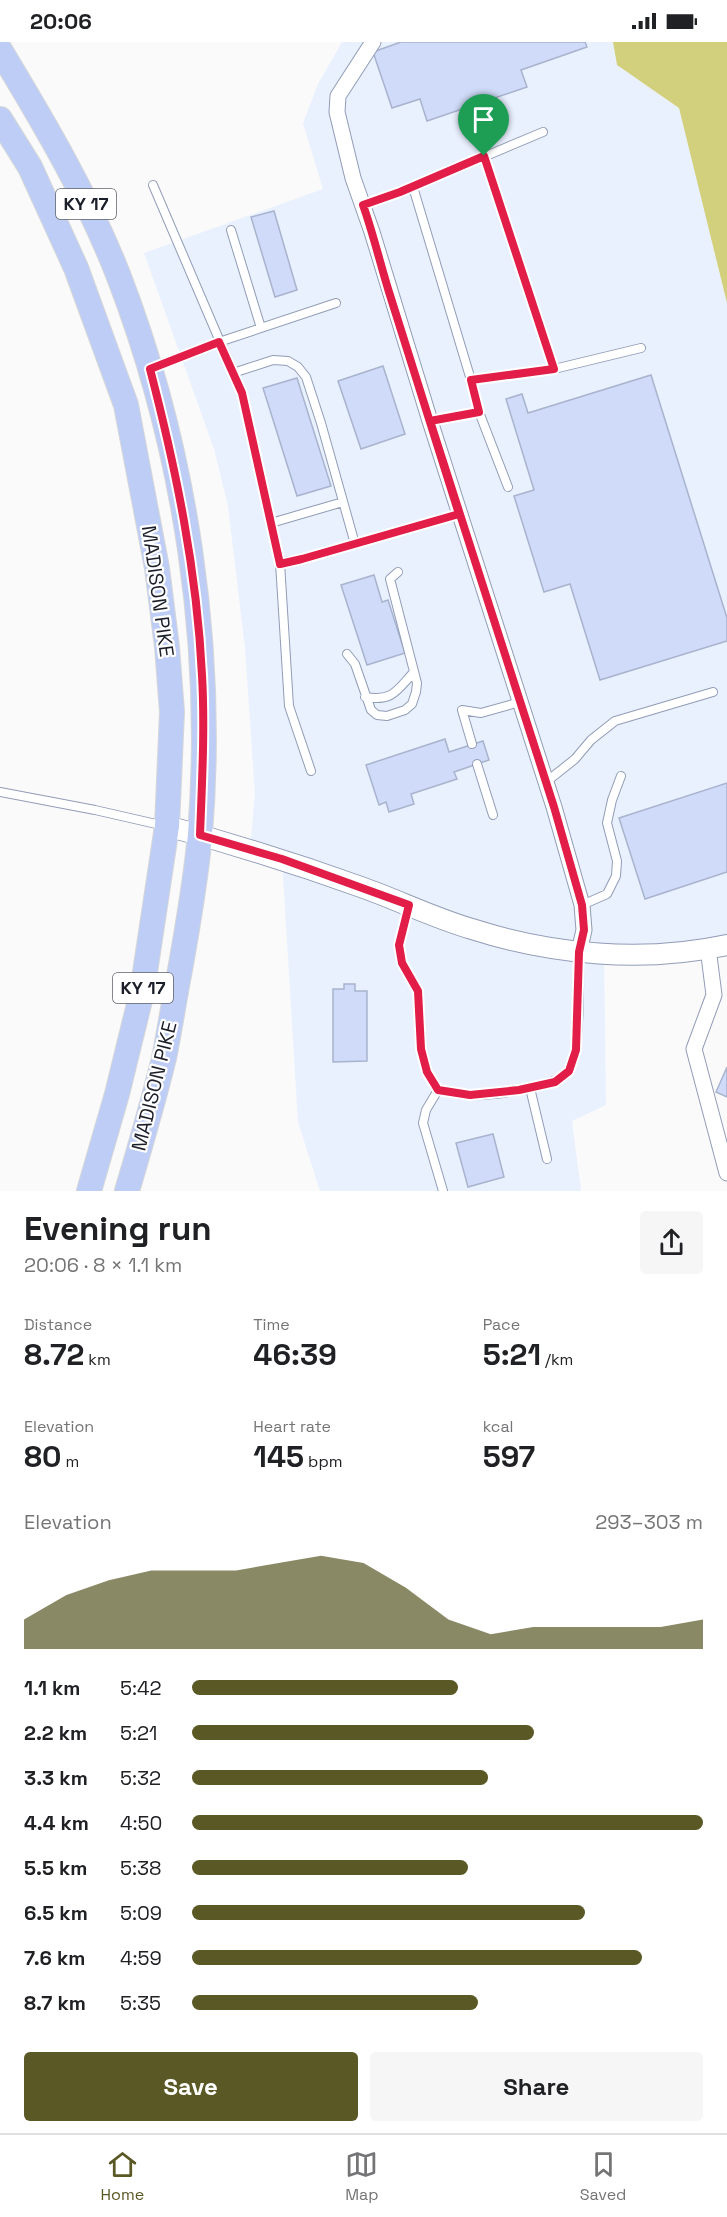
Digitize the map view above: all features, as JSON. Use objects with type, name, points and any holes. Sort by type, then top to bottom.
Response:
[{"type":"main road","name":"MADISON PIKE","points":[[0,50],[51,134],[118,275],[150,369],[171,447],[194,577],[202,675],[203,750],[200,835],[189,919],[164,1057],[127,1191]]},
{"type":"main road","name":"MADISON PIKE","points":[[0,119],[30,167],[76,268],[126,405],[157,568],[167,647],[172,712],[167,826],[142,992],[117,1094],[89,1191]]},
{"type":"main road","points":[[45,198],[97,289],[123,356],[150,369]]},
{"type":"street","points":[[373,42],[338,96],[337,112],[353,178],[546,782],[582,905],[584,930],[579,952]]},
{"type":"street","points":[[167,826],[291,862],[470,929],[523,944],[604,954],[667,953],[717,946],[714,995],[694,1049],[727,1173]]},
{"type":"lane","points":[[363,205],[543,132]]},
{"type":"lane","points":[[484,156],[554,369]]},
{"type":"lane","points":[[153,185],[242,393],[280,564],[289,706],[311,771]]},
{"type":"lane","points":[[412,187],[479,412],[508,487]]},
{"type":"lane","points":[[231,230],[261,328]]},
{"type":"lane","points":[[150,369],[219,342],[336,303]]},
{"type":"lane","points":[[471,380],[554,369],[641,348]]},
{"type":"lane","points":[[233,373],[273,360],[288,361],[298,367],[306,377],[355,544]]},
{"type":"lane","points":[[430,421],[479,412]]},
{"type":"lane","points":[[271,524],[343,502]]},
{"type":"lane","points":[[280,564],[459,514]]},
{"type":"lane","points":[[347,654],[355,664],[371,710],[377,715],[387,716],[405,710],[412,704],[417,682],[390,579],[398,572]]},
{"type":"lane","points":[[365,697],[377,699],[390,697],[414,672]]},
{"type":"lane","points":[[546,782],[576,759],[591,740],[615,721],[713,692]]},
{"type":"lane","points":[[472,744],[462,710],[481,713],[520,702]]},
{"type":"lane","points":[[477,764],[493,815]]},
{"type":"lane","points":[[582,905],[607,894],[616,876],[617,861],[607,823],[621,776]]},
{"type":"lane","points":[[0,792],[167,826]]},
{"type":"lane","points":[[409,905],[399,945],[402,963],[418,991],[421,1049],[427,1072],[438,1090],[470,1095],[530,1088],[555,1082],[569,1071],[576,1050],[579,952]]},
{"type":"lane","points":[[530,1088],[548,1159]]},
{"type":"lane","points":[[438,1090],[426,1110],[423,1123],[443,1191]]},
{"type":"shaded area","points":[[342,42],[613,42],[617,65],[679,108],[727,303],[727,945],[604,955],[606,1105],[572,1121],[581,1191],[320,1191],[298,1122],[282,859],[250,849],[255,794],[245,648],[228,506],[214,449],[144,253],[323,189],[303,123],[318,84]]},
{"type":"shaded area","points":[[613,42],[727,42],[727,303],[679,108],[617,65]]},
{"type":"building","points":[[401,42],[585,42],[587,47],[521,70],[527,87],[427,121],[420,99],[392,108],[373,52]]},
{"type":"building","points":[[274,211],[297,290],[275,297],[251,217]]},
{"type":"building","points":[[383,366],[405,434],[361,449],[338,381]]},
{"type":"building","points":[[651,375],[727,618],[727,641],[600,680],[570,584],[544,592],[514,496],[534,490],[506,399],[522,394],[528,413]]},
{"type":"building","points":[[297,378],[331,486],[297,496],[263,388]]},
{"type":"building","points":[[374,575],[382,602],[388,600],[405,653],[367,665],[341,585]]},
{"type":"building","points":[[445,739],[449,752],[483,741],[489,760],[454,772],[457,779],[411,794],[414,804],[389,812],[386,802],[379,805],[366,765]]},
{"type":"building","points":[[727,783],[727,872],[645,899],[619,818]]},
{"type":"building","points":[[344,984],[355,984],[355,991],[367,991],[367,1061],[333,1062],[333,989],[344,989]]},
{"type":"building","points":[[727,1067],[727,1097],[716,1092]]},
{"type":"building","points":[[493,1134],[504,1177],[468,1187],[456,1143]]},
{"type":"route","points":[[484,156],[554,369],[471,380],[479,412],[430,421],[554,807],[582,905],[584,930],[579,952],[576,1050],[569,1071],[555,1082],[519,1090],[470,1095],[438,1090],[427,1072],[421,1049],[418,991],[402,963],[399,945],[409,905],[282,859],[200,835],[203,750],[202,675],[194,577],[171,447],[150,369],[219,342],[242,393],[280,564],[459,514],[386,281],[372,232],[363,205],[400,192],[484,156]]}]
